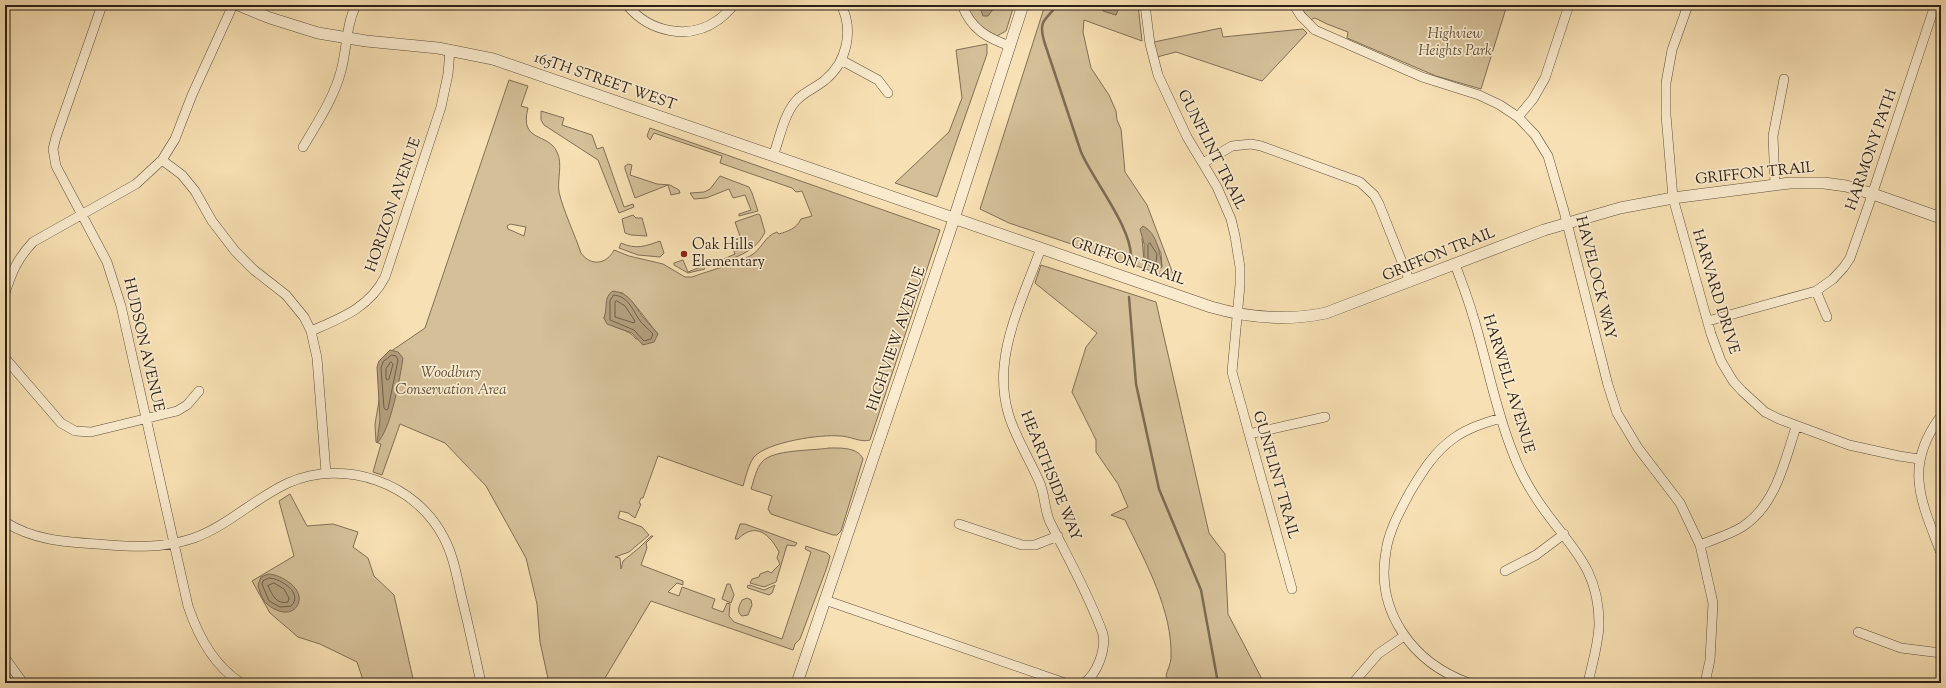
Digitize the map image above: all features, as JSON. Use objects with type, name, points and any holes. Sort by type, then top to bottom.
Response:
[{"type":"street","name":"HUDSON AVENUE","points":[[102,5],[88,40],[53,148],[54,158],[56,166],[107,262],[115,283],[175,543],[188,606],[196,628],[208,650],[231,676],[241,683]]},
{"type":"street","points":[[5,293],[12,271],[20,256],[33,242],[142,180],[162,160],[175,139],[192,95],[233,5]]},
{"type":"street","name":"165TH STREET WEST","points":[[238,5],[292,26],[347,39],[450,50],[514,66],[954,217]]},
{"type":"street","points":[[303,147],[334,93],[341,71],[351,18],[356,5]]},
{"type":"street","points":[[628,5],[638,16],[653,26],[681,32],[706,28],[719,20],[734,5]]},
{"type":"street","points":[[773,156],[784,123],[796,101],[824,81],[841,60],[848,39],[848,27],[840,5]]},
{"type":"street","points":[[962,5],[969,20],[982,33],[1010,46]]},
{"type":"street","name":"HIGHVIEW AVENUE","points":[[797,683],[954,217],[1023,5]]},
{"type":"street","name":"GUNFLINT TRAIL","points":[[1145,5],[1150,44],[1158,74],[1187,137],[1203,163],[1224,203],[1235,236],[1240,267],[1232,372],[1292,589]]},
{"type":"street","name":"HAVELOCK WAY","points":[[1294,5],[1300,16],[1315,30],[1422,77],[1479,95],[1500,105],[1518,117],[1535,135],[1548,156],[1567,223],[1608,385],[1617,413],[1638,448],[1680,502],[1700,544],[1713,603],[1710,660],[1705,683]]},
{"type":"street","points":[[1518,117],[1533,99],[1545,78],[1570,5]]},
{"type":"street","name":"HARVARD DRIVE","points":[[1688,5],[1672,50],[1666,83],[1666,115],[1673,198],[1716,352],[1733,381],[1752,402],[1765,412],[1796,427],[1861,448],[1919,459]]},
{"type":"street","name":"HARMONY PATH","points":[[1708,321],[1816,290],[1839,273],[1850,258],[1873,194],[1935,5]]},
{"type":"street","name":"HORIZON AVENUE","points":[[311,331],[359,308],[377,291],[385,277],[441,107],[448,74],[450,50]]},
{"type":"street","points":[[841,60],[878,80],[888,92]]},
{"type":"street","points":[[1775,184],[1773,136],[1784,79]]},
{"type":"street","points":[[1203,163],[1232,146],[1251,144],[1360,182],[1371,191],[1379,204],[1410,282]]},
{"type":"street","points":[[162,160],[182,176],[196,191],[212,221],[235,251],[254,270],[286,295],[296,305],[311,331],[317,358],[326,473]]},
{"type":"street","name":"GRIFFON TRAIL","points":[[954,217],[1212,307],[1237,313],[1265,317],[1307,318],[1346,307],[1517,240],[1567,223],[1620,208],[1673,198],[1775,184],[1824,182],[1846,186],[1873,194],[1941,218]]},
{"type":"street","name":"HEARTHSIDE WAY","points":[[1041,248],[1012,331],[1004,366],[1004,391],[1009,418],[1014,432],[1040,483],[1049,520],[1058,536],[1103,634],[1104,644],[1095,671],[1084,683]]},
{"type":"street","name":"HARWELL AVENUE","points":[[1455,264],[1473,315],[1512,453],[1524,478],[1539,502],[1584,562],[1597,599],[1598,634],[1588,683]]},
{"type":"street","points":[[1816,290],[1827,317]]},
{"type":"street","points":[[5,358],[61,423],[75,431],[91,432],[177,411],[187,405],[199,391]]},
{"type":"street","points":[[1941,416],[1928,436],[1919,459],[1921,501],[1941,553]]},
{"type":"street","points":[[1249,434],[1325,417]]},
{"type":"street","points":[[1469,683],[1450,676],[1433,666],[1411,645],[1404,636],[1390,607],[1385,579],[1386,552],[1394,522],[1421,474],[1438,452],[1463,433],[1482,423],[1501,418]]},
{"type":"street","points":[[1700,544],[1742,527],[1763,508],[1774,490],[1796,427]]},
{"type":"street","points":[[5,522],[32,535],[62,542],[137,547],[175,543],[195,538],[213,530],[288,484],[307,477],[326,473],[363,476],[390,486],[415,502],[436,525],[450,552],[455,568],[481,683]]},
{"type":"street","points":[[959,524],[1022,545],[1035,545],[1058,536]]},
{"type":"street","points":[[1505,571],[1536,555],[1564,534]]},
{"type":"street","points":[[825,600],[1065,683]]},
{"type":"street","points":[[1858,632],[1901,648],[1941,652]]},
{"type":"street","points":[[1352,683],[1378,654],[1404,636]]},
{"type":"street","points":[[5,658],[23,683]]},
{"type":"green space","points":[[966,5],[979,5],[979,8],[993,10],[996,5],[1014,5],[1006,31],[997,36],[982,28]]},
{"type":"green space","points":[[1045,5],[1100,5],[1104,11],[1116,15],[1120,5],[1138,5],[1142,41],[1084,20],[1083,32],[1091,68],[1109,95],[1116,111],[1117,120],[1121,129],[1125,172],[1147,205],[1175,279],[1009,223],[980,209]],"holes":[[[1142,238],[1156,243],[1161,253],[1162,267],[1159,269],[1150,266],[1144,261]]]},
{"type":"green space","name":"Highview Heights Park","points":[[1299,5],[1507,5],[1481,89],[1436,76],[1347,38],[1348,32],[1315,18],[1310,20]]},
{"type":"green space","points":[[1221,28],[1223,37],[1303,29],[1307,33],[1262,81],[1176,52],[1157,57],[1154,42]]},
{"type":"green space","points":[[987,44],[987,54],[937,197],[895,183],[949,132],[962,98],[956,50]]},
{"type":"green space","name":"Woodbury Conservation Area","points":[[509,80],[528,86],[521,106],[528,108],[526,119],[527,127],[536,136],[553,146],[557,152],[560,161],[559,192],[566,214],[581,253],[589,260],[594,262],[603,261],[611,255],[614,250],[629,256],[663,264],[685,277],[692,277],[729,265],[750,256],[773,234],[777,232],[779,234],[789,231],[797,225],[801,219],[812,216],[802,191],[796,192],[792,188],[720,163],[722,156],[654,133],[650,140],[647,136],[650,128],[940,230],[870,440],[863,441],[840,436],[820,436],[795,440],[770,447],[754,457],[743,486],[658,456],[643,498],[641,498],[639,503],[641,504],[635,518],[628,513],[620,511],[618,518],[642,527],[649,535],[629,552],[615,557],[620,558],[621,569],[623,561],[651,536],[653,536],[646,543],[647,548],[641,565],[683,581],[683,585],[677,583],[668,592],[679,596],[682,587],[715,599],[712,608],[723,612],[727,603],[730,604],[729,616],[734,622],[782,639],[811,552],[805,549],[806,546],[827,553],[830,556],[827,567],[800,639],[795,644],[793,650],[651,601],[602,683],[549,683],[540,642],[537,604],[526,558],[486,486],[445,443],[400,424],[382,475],[373,472],[381,444],[376,442],[375,424],[387,354],[425,328]],"holes":[[[510,224],[526,227],[524,236],[508,229],[507,226]],[[621,292],[636,306],[658,334],[636,339],[628,332],[610,325],[607,322],[604,318],[607,309]]]},
{"type":"green space","points":[[541,111],[564,118],[562,125],[592,135],[597,149],[603,147],[624,207],[633,204],[634,207],[619,213],[598,160],[544,125],[541,120]]},
{"type":"green space","points":[[628,164],[632,165],[630,175],[657,184],[670,185],[679,190],[680,193],[671,195],[668,185],[635,198],[625,169],[625,166]]},
{"type":"green space","points":[[720,176],[749,187],[758,211],[739,216],[739,214],[751,210],[745,195],[733,198],[729,189],[706,198],[694,199],[690,193],[704,192],[710,189]]},
{"type":"green space","points":[[758,214],[760,215],[765,232],[757,244],[746,252],[720,263],[719,261],[735,254],[731,243],[741,239],[735,222]]},
{"type":"green space","points":[[633,215],[636,218],[642,218],[647,236],[625,233],[622,219]]},
{"type":"green space","points":[[660,241],[664,253],[660,257],[638,255],[619,248],[621,243],[636,247],[645,246]]},
{"type":"green space","points":[[683,260],[688,272],[703,266],[705,269],[688,273],[674,265],[674,263]]},
{"type":"green space","points":[[1041,265],[1156,302],[1209,533],[1225,554],[1228,614],[1264,683],[1171,683],[1166,676],[1171,660],[1170,640],[1163,604],[1149,569],[1125,520],[1111,515],[1128,507],[1118,484],[1096,452],[1096,440],[1072,392],[1086,347],[1097,333],[1035,283]]},
{"type":"green space","points":[[829,448],[853,450],[861,455],[863,459],[841,531],[837,535],[833,535],[771,514],[768,509],[772,496],[751,489],[758,468],[767,458],[793,451]]},
{"type":"green space","points":[[290,494],[307,526],[333,524],[358,532],[353,547],[368,558],[374,576],[394,595],[414,683],[364,683],[357,662],[320,644],[298,637],[270,613],[252,581],[294,556],[279,501]]},
{"type":"green space","points":[[740,524],[745,524],[797,543],[795,546],[787,545],[776,582],[764,587],[750,583],[752,579],[759,577],[760,574],[768,571],[771,573],[780,564],[777,558],[779,552],[771,540],[762,532],[751,531],[738,539],[735,539]]},
{"type":"green space","points":[[727,584],[730,584],[734,595],[731,603],[722,599]]},
{"type":"green space","points":[[750,585],[764,590],[775,585],[772,593],[769,595],[748,588],[747,586]]},
{"type":"green space","points":[[747,598],[751,600],[752,605],[748,615],[742,616],[739,613],[739,607],[742,600]]},
{"type":"water","points":[[979,5],[996,5],[988,16],[983,16]]},
{"type":"water","points":[[1100,5],[1120,5],[1116,15],[1103,11]]},
{"type":"water","points":[[1143,226],[1152,233],[1155,238],[1162,267],[1159,269],[1150,266],[1144,261],[1144,244],[1140,229]]},
{"type":"water","points":[[613,291],[624,294],[631,300],[658,334],[654,342],[643,345],[632,333],[607,324],[604,318],[607,300],[610,293]]},
{"type":"water","points":[[390,350],[398,352],[403,358],[391,415],[387,427],[377,443],[380,419],[377,367],[379,361]]},
{"type":"water","points":[[268,574],[286,580],[296,589],[299,594],[299,600],[294,609],[287,612],[282,612],[270,607],[265,602],[258,585],[261,577]]},
{"type":"waterway","points":[[1057,5],[1044,21],[1042,28],[1044,41],[1081,152],[1119,219],[1130,247],[1131,259]]},
{"type":"waterway","points":[[1129,297],[1136,384],[1159,489],[1201,590],[1218,683]]},
{"type":"place","name":"Oak Hills Elementary","points":[[684,254]]}]
